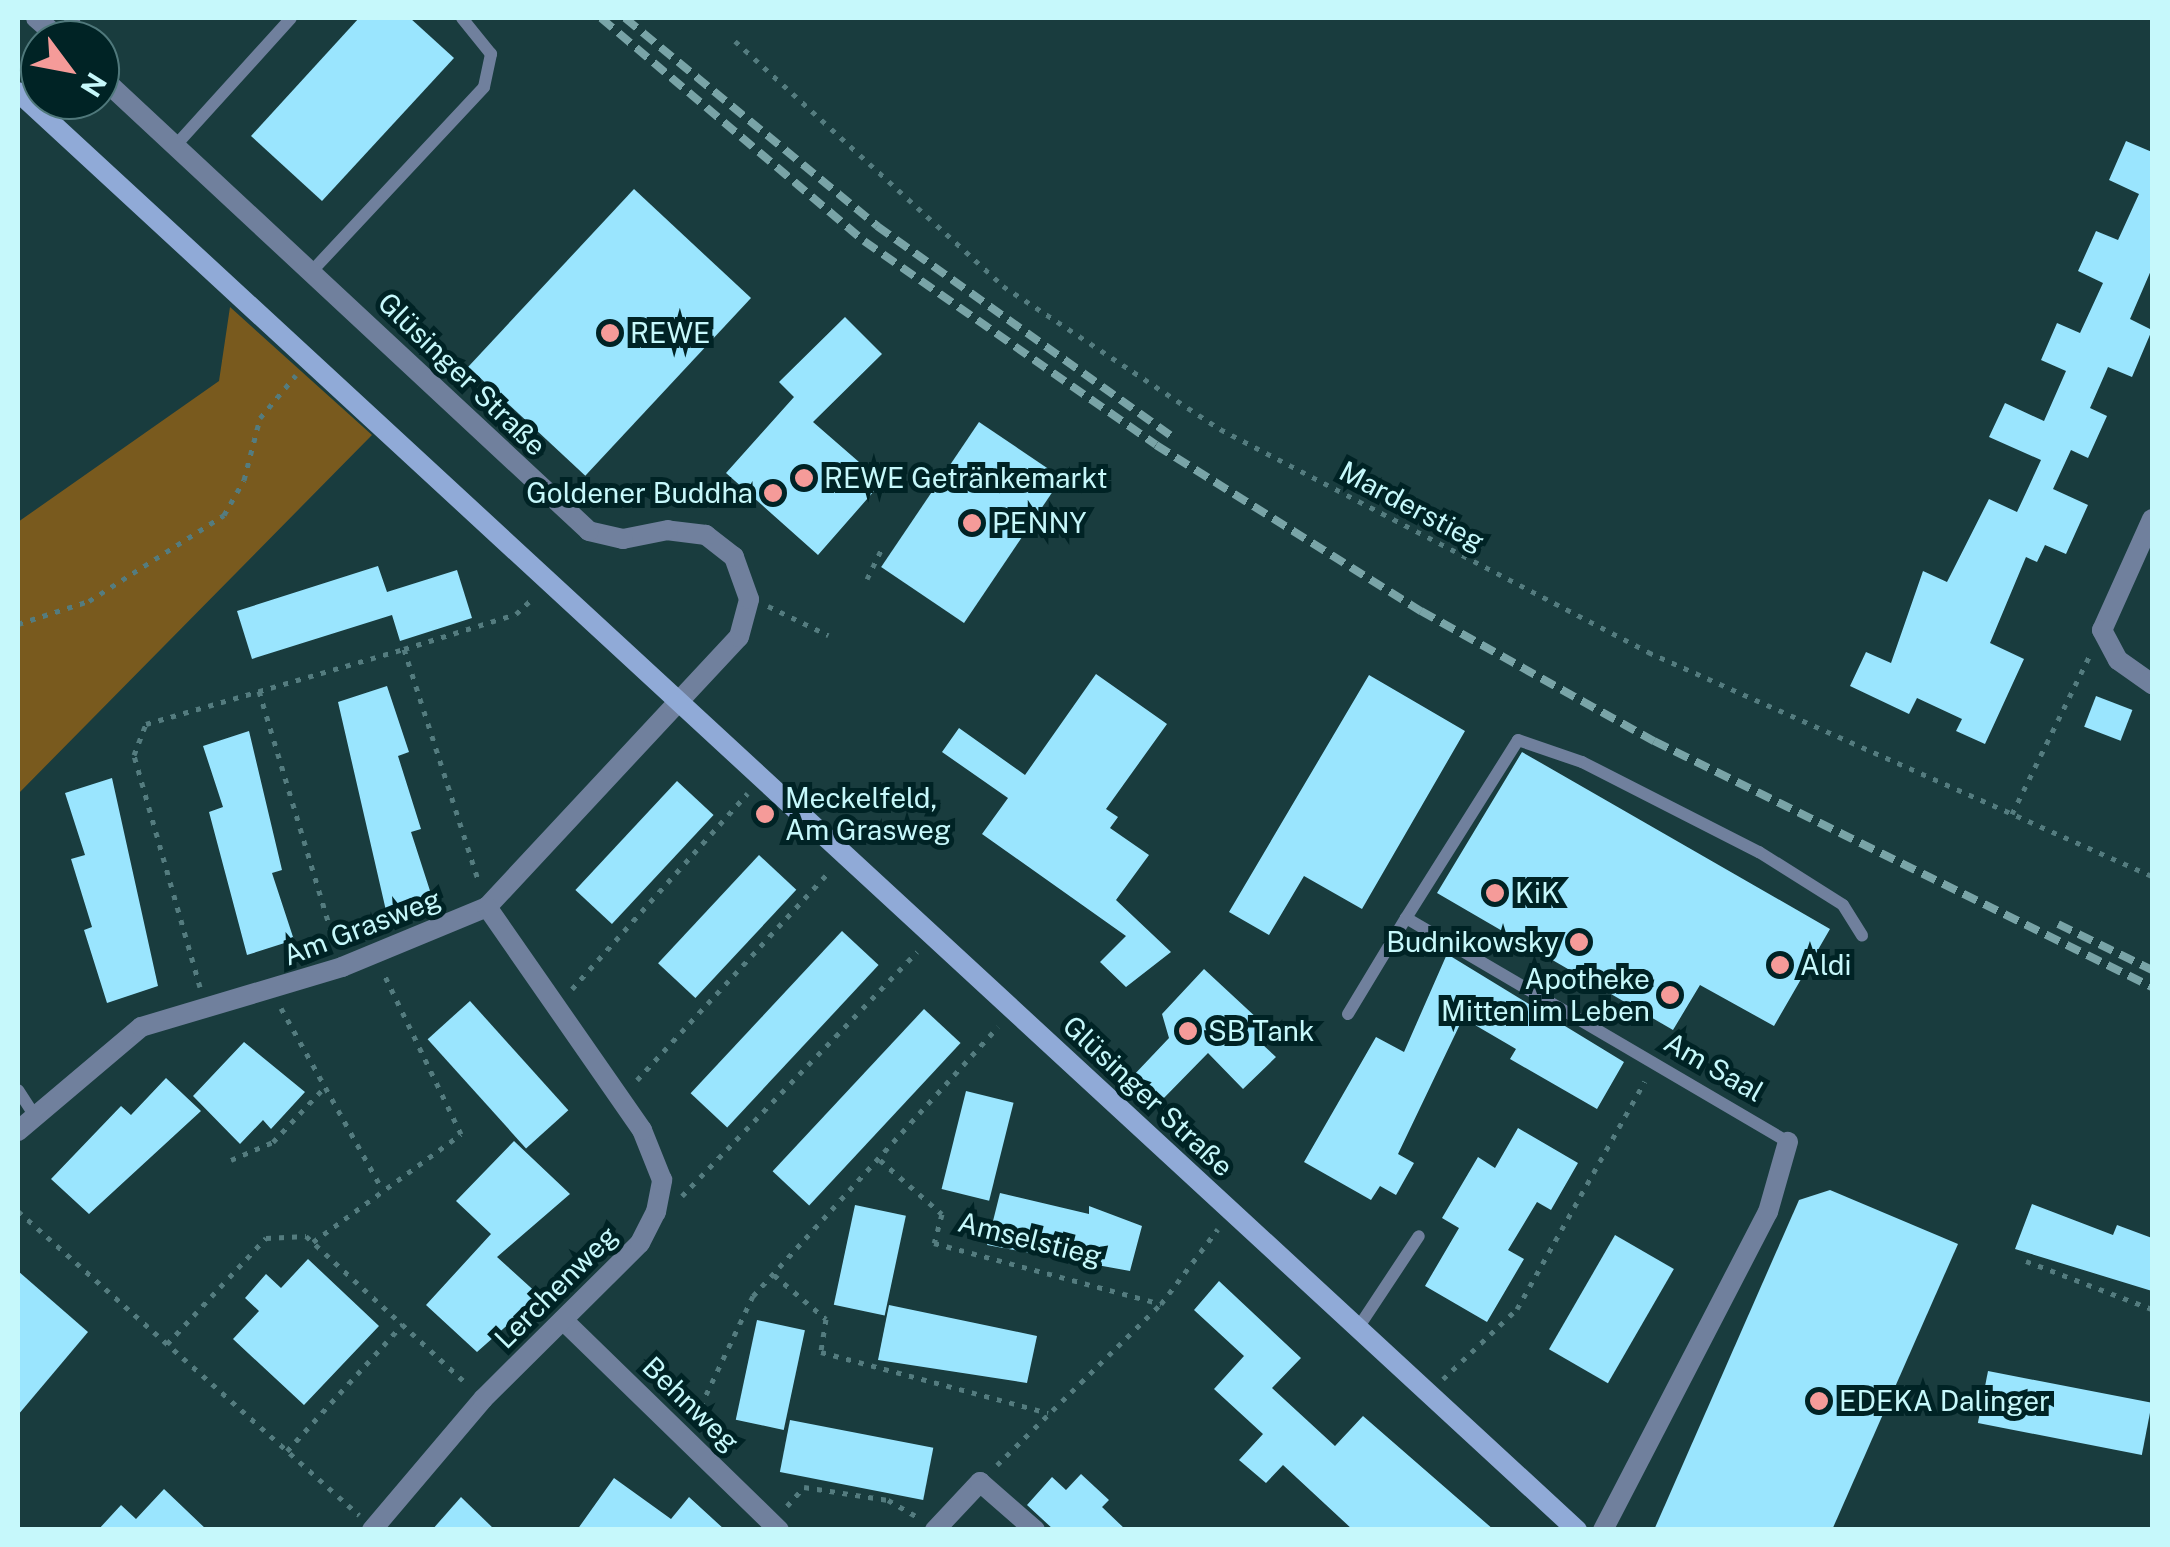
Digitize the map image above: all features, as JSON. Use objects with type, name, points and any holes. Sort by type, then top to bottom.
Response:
[{"type":"main road","name":"Glüsinger Straße","points":[[18,92],[1577,1530]]},
{"type":"street","name":"Glüsinger Straße","points":[[120,94],[590,531],[623,539],[668,530],[706,535],[734,557],[749,599]]},
{"type":"street","points":[[2152,519],[2102,630],[2118,660],[2152,684]]},
{"type":"street","points":[[681,703],[739,638],[749,599]]},
{"type":"street","name":"Am Grasweg","points":[[18,1131],[141,1027],[342,967],[487,907],[681,703]]},
{"type":"street","points":[[487,907],[621,1097],[662,1180],[656,1212]]},
{"type":"street","name":"Am Saal","points":[[1603,1530],[1768,1212],[1788,1142]]},
{"type":"street","name":"Lerchenweg","points":[[373,1529],[483,1399],[640,1242],[656,1212]]},
{"type":"street","name":"Behnweg","points":[[563,1320],[776,1526]]},
{"type":"street","points":[[936,1529],[980,1482],[1036,1530]]},
{"type":"lane","points":[[176,145],[291,18]]},
{"type":"lane","points":[[313,270],[484,88],[491,54],[462,18]]},
{"type":"lane","points":[[1348,1014],[1504,753],[1518,740],[1539,742],[1663,800],[1844,905],[1862,935]]},
{"type":"lane","name":"Am Saal","points":[[1406,918],[1788,1142]]},
{"type":"lane","points":[[18,1090],[35,1116]]},
{"type":"lane","points":[[1358,1328],[1419,1236]]},
{"type":"path","name":"Marderstieg","points":[[735,40],[1003,286],[1220,429],[1648,652],[2152,876]]},
{"type":"path","points":[[18,624],[89,601],[224,515],[260,418],[309,360]]},
{"type":"path","points":[[867,579],[882,548]]},
{"type":"path","points":[[206,1009],[134,756],[146,724],[516,614],[550,582]]},
{"type":"path","points":[[749,599],[828,635]]},
{"type":"path","points":[[2012,814],[2102,630]]},
{"type":"path","points":[[404,648],[487,907]]},
{"type":"path","points":[[259,691],[342,967]]},
{"type":"path","points":[[557,1006],[762,777]]},
{"type":"path","points":[[621,1097],[845,854]]},
{"type":"path","points":[[656,1212],[682,1196],[933,936]]},
{"type":"path","points":[[313,1242],[382,1188],[462,1134],[374,953]]},
{"type":"path","points":[[270,989],[382,1188]]},
{"type":"path","points":[[686,1437],[753,1296],[1013,1010]]},
{"type":"path","points":[[1428,1392],[1517,1308],[1654,1065]]},
{"type":"path","points":[[230,1160],[273,1142],[323,1089]]},
{"type":"path","name":"Amselstieg","points":[[880,1160],[942,1214],[934,1243],[1161,1304]]},
{"type":"path","points":[[18,1211],[373,1529]]},
{"type":"path","points":[[980,1482],[1161,1304],[1232,1211]]},
{"type":"path","points":[[167,1344],[266,1238],[313,1242],[483,1399]]},
{"type":"path","points":[[2026,1262],[2152,1309]]},
{"type":"path","points":[[774,1275],[826,1319],[821,1352],[1048,1413]]},
{"type":"path","points":[[287,1451],[403,1324]]},
{"type":"path","points":[[776,1526],[804,1487],[888,1500],[936,1529]]},
{"type":"shaded area","points":[[230,307],[372,435],[18,794],[18,522],[219,381]]},
{"type":"building","points":[[359,18],[410,18],[454,58],[322,201],[251,136]]},
{"type":"building","points":[[2126,141],[2152,152],[2152,268],[2130,319],[2152,330],[2132,377],[2108,367],[2090,408],[2107,416],[2088,458],[2071,450],[2053,489],[2088,505],[2066,554],[2045,545],[2037,562],[2026,557],[1990,643],[2024,659],[1985,744],[1956,731],[1962,719],[1917,698],[1909,714],[1850,686],[1866,652],[1891,663],[1923,571],[1947,582],[1989,499],[2017,512],[2041,460],[1989,437],[2005,403],[2044,421],[2066,371],[2041,360],[2057,323],[2080,333],[2103,283],[2078,271],[2096,231],[2118,240],[2139,194],[2109,180]]},
{"type":"building","name":"REWE","points":[[634,189],[751,298],[585,476],[468,367]]},
{"type":"building","name":"REWE Getränkemarkt","points":[[845,317],[882,354],[813,422],[882,482],[818,555],[726,473],[794,397],[779,382]]},
{"type":"building","name":"PENNY","points":[[979,422],[1062,478],[964,623],[881,567]]},
{"type":"building","points":[[378,566],[387,592],[457,570],[472,618],[400,641],[392,615],[252,659],[237,611]]},
{"type":"building","points":[[1096,674],[1167,724],[1106,809],[1118,817],[1110,828],[1149,855],[1116,900],[1171,952],[1126,987],[1100,962],[1126,936],[982,834],[1008,798],[942,752],[959,728],[1025,775]]},
{"type":"building","points":[[1369,675],[1465,731],[1362,909],[1304,876],[1269,935],[1229,912]]},
{"type":"building","points":[[387,686],[409,752],[398,756],[421,829],[411,832],[433,900],[387,915],[338,702]]},
{"type":"building","points":[[2096,696],[2132,710],[2121,741],[2084,727]]},
{"type":"building","points":[[249,731],[282,870],[272,873],[294,940],[247,955],[209,812],[223,807],[203,746]]},
{"type":"building","points":[[1522,752],[1830,929],[1774,1026],[1700,985],[1673,1030],[1437,893]]},
{"type":"building","points":[[112,778],[158,986],[107,1003],[84,930],[92,927],[71,859],[85,855],[65,793]]},
{"type":"building","points":[[677,781],[714,815],[612,924],[575,890]]},
{"type":"building","points":[[759,855],[796,890],[695,998],[658,963]]},
{"type":"building","points":[[842,931],[879,965],[727,1127],[691,1093]]},
{"type":"building","points":[[1447,954],[1624,1062],[1597,1109],[1510,1059],[1516,1049],[1463,1018],[1398,1154],[1414,1163],[1396,1195],[1380,1186],[1371,1200],[1304,1162],[1376,1037],[1404,1052]]},
{"type":"building","points":[[1204,969],[1273,1033],[1262,1044],[1276,1057],[1243,1089],[1208,1053],[1160,1102],[1132,1077],[1169,1038],[1162,1014]]},
{"type":"building","points":[[470,1001],[568,1110],[526,1148],[428,1039]]},
{"type":"building","points":[[924,1009],[961,1043],[809,1205],[773,1171]]},
{"type":"building","points":[[244,1042],[305,1092],[271,1129],[263,1120],[240,1144],[193,1096]]},
{"type":"building","points":[[166,1078],[201,1111],[89,1214],[51,1179],[121,1106],[131,1115]]},
{"type":"building","points":[[966,1091],[1014,1103],[989,1201],[942,1189]]},
{"type":"building","points":[[1518,1128],[1578,1163],[1551,1210],[1537,1202],[1508,1250],[1524,1259],[1487,1322],[1425,1286],[1459,1228],[1442,1218],[1478,1157],[1495,1168]]},
{"type":"building","points":[[514,1141],[570,1194],[497,1257],[540,1296],[477,1352],[426,1305],[491,1234],[456,1201]]},
{"type":"building","points":[[1830,1190],[1958,1244],[1832,1530],[1654,1530],[1799,1200]]},
{"type":"building","points":[[1000,1193],[1089,1214],[1089,1206],[1142,1226],[1130,1271],[987,1245]]},
{"type":"building","points":[[2032,1204],[2113,1235],[2117,1225],[2152,1238],[2152,1291],[2015,1249]]},
{"type":"building","points":[[855,1205],[906,1216],[885,1316],[834,1305]]},
{"type":"building","points":[[1615,1235],[1674,1269],[1608,1383],[1549,1349]]},
{"type":"building","points":[[308,1259],[379,1326],[304,1405],[233,1339],[259,1311],[245,1298],[266,1274],[281,1288]]},
{"type":"building","points":[[18,1271],[88,1332],[18,1415]]},
{"type":"building","points":[[1219,1281],[1301,1358],[1272,1388],[1335,1446],[1363,1416],[1494,1530],[1353,1530],[1283,1465],[1266,1483],[1239,1460],[1263,1434],[1214,1389],[1244,1356],[1194,1310]]},
{"type":"building","points":[[889,1305],[1037,1336],[1027,1383],[878,1360]]},
{"type":"building","points":[[757,1320],[805,1330],[784,1430],[736,1420]]},
{"type":"building","points":[[1988,1371],[2152,1403],[2142,1455],[1978,1423]]},
{"type":"building","points":[[790,1420],[933,1448],[923,1500],[780,1472]]},
{"type":"building","points":[[1081,1474],[1109,1500],[1102,1507],[1126,1530],[1054,1530],[1027,1505],[1052,1477],[1066,1490]]},
{"type":"building","points":[[614,1478],[671,1519],[689,1497],[725,1530],[577,1530]]},
{"type":"building","points":[[164,1489],[207,1530],[98,1530],[121,1505],[136,1519]]},
{"type":"building","points":[[461,1497],[495,1530],[432,1530]]},
{"type":"railway","points":[[601,18],[864,241],[1156,445],[1421,611],[1654,741],[2152,987]]},
{"type":"railway","points":[[625,18],[877,226],[1174,438]]},
{"type":"railway","points":[[2058,924],[2152,970]]},
{"type":"place","name":"REWE","points":[[610,333]]},
{"type":"place","name":"REWE Getränkemarkt","points":[[804,478]]},
{"type":"place","name":"Goldener Buddha","points":[[773,493]]},
{"type":"place","name":"PENNY","points":[[972,523]]},
{"type":"place","name":"Meckelfeld, Am Grasweg","points":[[765,814]]},
{"type":"place","name":"KiK","points":[[1495,893]]},
{"type":"place","name":"Budnikowsky","points":[[1579,942]]},
{"type":"place","name":"Aldi","points":[[1780,965]]},
{"type":"place","name":"Apotheke Mitten im Leben","points":[[1670,995]]},
{"type":"place","name":"SB Tank","points":[[1188,1031]]},
{"type":"place","name":"EDEKA Dalinger","points":[[1819,1401]]}]
